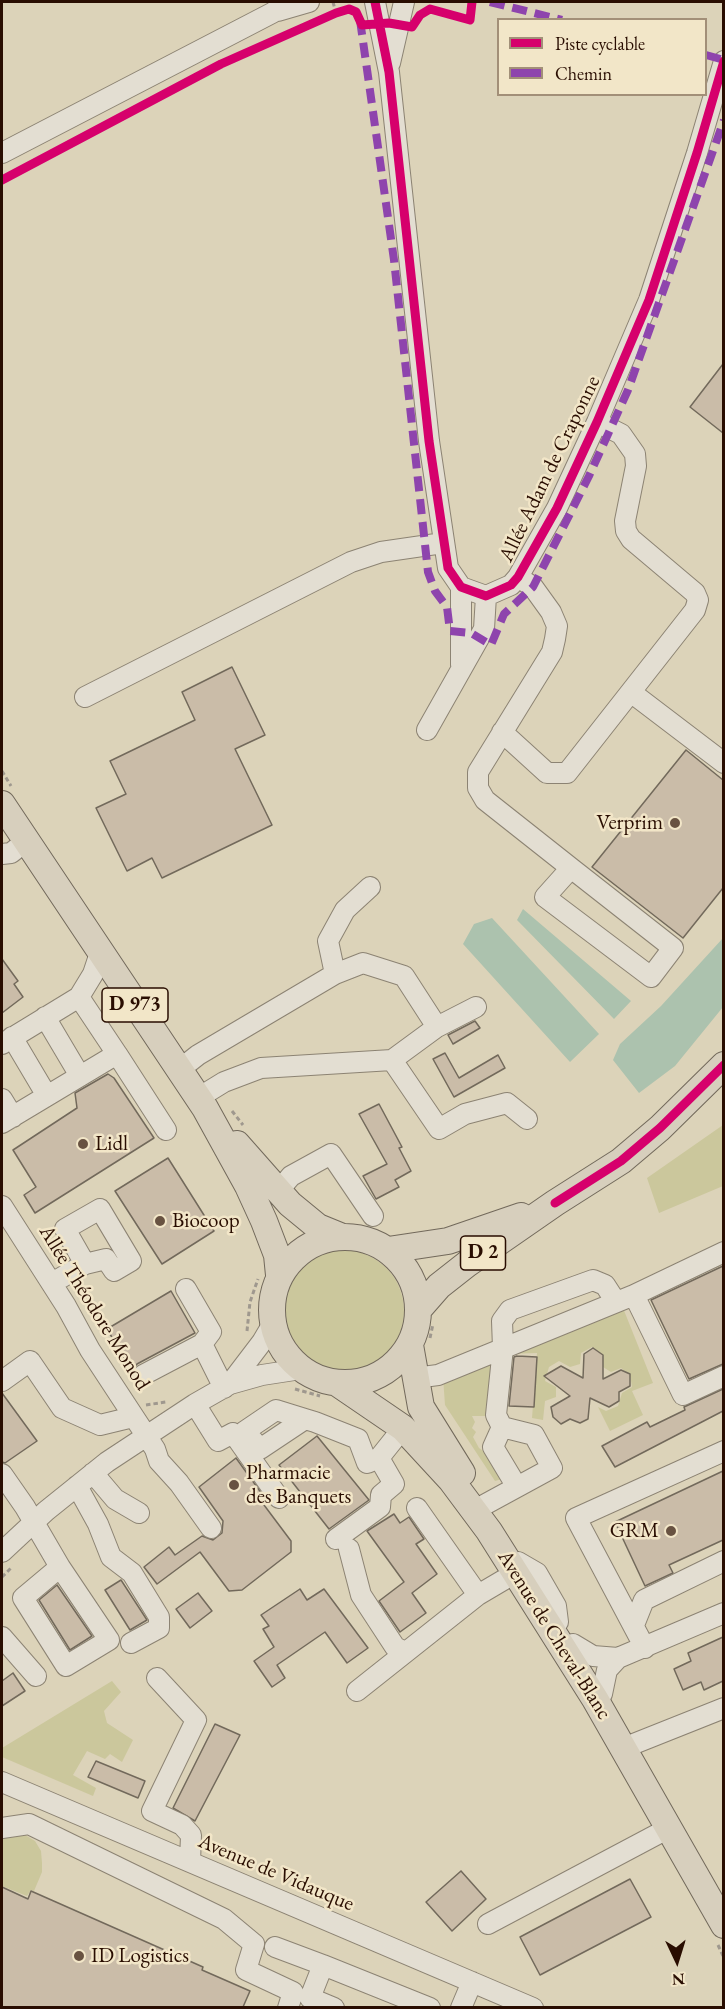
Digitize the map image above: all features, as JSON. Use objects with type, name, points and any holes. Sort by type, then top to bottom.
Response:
[{"type":"main road","name":"D 973","points":[[2,804],[25,842],[179,1070],[205,1098],[290,1203],[318,1227],[340,1236]]},
{"type":"main road","name":"D 2","points":[[426,1316],[439,1286],[628,1154],[660,1128],[723,1065]]},
{"type":"main road","name":"D 973","points":[[205,1098],[248,1186],[277,1255],[269,1276]]},
{"type":"main road","name":"D 2","points":[[388,1250],[448,1241],[555,1203]]},
{"type":"main road","points":[[340,1236],[365,1239],[388,1250],[398,1259],[410,1276],[426,1316],[416,1328],[410,1345],[387,1370],[355,1383],[324,1381],[301,1369],[283,1349],[272,1325],[273,1291],[269,1276],[304,1248],[322,1240],[340,1236]]},
{"type":"main road","name":"Avenue de Cheval-Blanc","points":[[410,1345],[421,1377],[421,1407],[484,1505],[723,1925]]},
{"type":"main road","name":"Avenue de Cheval-Blanc","points":[[337,1383],[403,1428],[451,1480],[518,1567],[573,1644],[723,1907]]},
{"type":"street","points":[[2,153],[272,13],[289,2]]},
{"type":"street","points":[[272,13],[309,2]]},
{"type":"street","points":[[375,2],[389,72],[429,441],[443,543],[448,568],[461,587],[461,666]]},
{"type":"street","points":[[389,72],[404,2]]},
{"type":"street","name":"Allée Adam de Craponne","points":[[486,596],[511,585],[518,577],[556,508],[597,422],[649,300],[697,153],[723,61]]},
{"type":"street","points":[[502,732],[547,773],[567,772],[632,693],[695,610],[698,600],[695,593],[631,539],[626,531],[636,466],[635,454],[621,434],[597,422]]},
{"type":"street","points":[[85,697],[351,562],[381,552],[443,543]]},
{"type":"street","points":[[518,577],[533,587],[551,612],[557,626],[552,652],[478,772],[478,788],[486,800],[673,948],[651,977],[544,897],[571,868]]},
{"type":"street","points":[[427,730],[461,666],[484,629],[486,596],[461,587]]},
{"type":"street","points":[[632,693],[723,763]]},
{"type":"street","points":[[2,854],[11,853],[25,842]]},
{"type":"street","points":[[336,974],[328,941],[345,910],[370,887]]},
{"type":"street","points":[[47,1096],[7,1041],[79,997],[93,974],[100,953]]},
{"type":"street","points":[[179,1070],[198,1055],[336,974],[363,963],[405,976],[437,1027]]},
{"type":"street","points":[[79,997],[166,1130]]},
{"type":"street","points":[[205,1098],[261,1068],[392,1060],[437,1027],[476,1007]]},
{"type":"street","points":[[45,1017],[80,1076]]},
{"type":"street","points":[[2,1099],[7,1120],[117,1054]]},
{"type":"street","points":[[392,1060],[439,1129],[465,1114],[507,1103],[527,1119]]},
{"type":"street","points":[[279,1190],[291,1176],[331,1154],[373,1216]]},
{"type":"street","name":"Allée Théodore Monod","points":[[2,1206],[155,1449],[159,1461],[179,1483],[211,1528]]},
{"type":"street","points":[[421,1377],[438,1375],[625,1298],[723,1252]]},
{"type":"street","points":[[52,1283],[85,1264]]},
{"type":"street","points":[[484,1505],[552,1468],[534,1435],[502,1427],[496,1415],[503,1348],[502,1321],[510,1310],[593,1280],[625,1298],[683,1395],[723,1376]]},
{"type":"street","points":[[143,1375],[202,1344],[211,1332],[186,1289]]},
{"type":"street","points":[[227,1386],[251,1358],[272,1325]]},
{"type":"street","points":[[202,1344],[227,1386]]},
{"type":"street","points":[[2,1381],[30,1361],[62,1408],[100,1425],[133,1417]]},
{"type":"street","points":[[2,1549],[93,1473],[195,1404],[227,1386],[262,1375],[301,1369]]},
{"type":"street","points":[[195,1404],[218,1442],[232,1433],[279,1498]]},
{"type":"street","points":[[305,1419],[358,1439],[367,1463],[379,1458],[403,1428]]},
{"type":"street","points":[[502,1427],[493,1447],[517,1487]]},
{"type":"street","points":[[645,1648],[576,1518],[723,1451]]},
{"type":"street","points":[[379,1458],[394,1484],[381,1495],[380,1507],[342,1544],[361,1595],[395,1647],[405,1652]]},
{"type":"street","points":[[93,1473],[116,1499],[139,1513]]},
{"type":"street","points":[[2,1474],[109,1640],[66,1666],[23,1598],[60,1567]]},
{"type":"street","points":[[77,1486],[98,1524],[111,1557],[132,1573],[159,1617],[159,1628],[131,1643]]},
{"type":"street","points":[[417,1508],[478,1595]]},
{"type":"street","points":[[634,1624],[644,1600],[723,1561]]},
{"type":"street","points":[[357,1690],[478,1595],[518,1567]]},
{"type":"street","points":[[573,1644],[593,1656],[618,1658],[723,1613]]},
{"type":"street","points":[[2,1637],[36,1676]]},
{"type":"street","points":[[602,1694],[608,1670],[618,1658]]},
{"type":"street","points":[[157,1678],[196,1720],[152,1811],[182,1824],[191,1835],[190,1862]]},
{"type":"street","points":[[631,1745],[723,1708]]},
{"type":"street","name":"Avenue de Vidauque","points":[[2,1782],[533,2007]]},
{"type":"street","points":[[2,1828],[29,1824],[224,1919],[254,1944],[246,1970],[293,1992],[288,2007]]},
{"type":"street","points":[[488,1924],[669,1828]]},
{"type":"street","points":[[275,1947],[422,2006]]},
{"type":"street","points":[[323,1965],[310,1998],[334,2007]]},
{"type":"street","points":[[461,2007],[471,1982]]},
{"type":"path","points":[[333,2],[336,13]]},
{"type":"path","points":[[205,1098],[250,1133]]},
{"type":"path","points":[[244,1339],[250,1302],[269,1276]]},
{"type":"path","points":[[421,1377],[428,1346],[426,1316]]},
{"type":"path","points":[[165,1401],[174,1395]]},
{"type":"shaded area","points":[[523,909],[631,1001],[614,1019],[517,920]]},
{"type":"shaded area","points":[[492,918],[599,1034],[570,1062],[463,944],[474,924]]},
{"type":"shaded area","points":[[723,938],[723,1007],[675,1066],[639,1093],[613,1060],[620,1044],[661,1006]]},
{"type":"shaded area","points":[[723,1125],[723,1186],[659,1213],[647,1178]]},
{"type":"shaded area","points":[[343,1250],[366,1255],[377,1260],[386,1268],[394,1277],[399,1288],[404,1311],[399,1334],[394,1345],[386,1354],[377,1362],[366,1367],[343,1372],[320,1367],[309,1362],[300,1354],[292,1345],[287,1334],[282,1311],[287,1288],[292,1277],[300,1268],[309,1260],[320,1255]]},
{"type":"shaded area","points":[[621,1303],[653,1383],[632,1391],[643,1415],[610,1431],[598,1407],[606,1411],[618,1406],[622,1393],[632,1387],[630,1375],[621,1368],[611,1372],[603,1367],[603,1355],[592,1347],[581,1353],[580,1364],[570,1367],[559,1361],[549,1367],[545,1381],[556,1387],[556,1397],[545,1401],[543,1420],[532,1418],[537,1353],[506,1354]]},
{"type":"shaded area","points":[[492,1358],[491,1416],[472,1416],[475,1422],[472,1428],[476,1432],[473,1437],[479,1448],[499,1462],[502,1479],[495,1481],[445,1405],[443,1377]]},
{"type":"shaded area","points":[[112,1681],[121,1692],[104,1711],[107,1723],[133,1740],[122,1762],[110,1754],[105,1759],[87,1751],[73,1775],[96,1788],[93,1796],[2,1757],[2,1748]]},
{"type":"shaded area","points":[[22,1833],[35,1841],[41,1851],[42,1863],[42,1872],[34,1891],[31,1890],[27,1896],[2,1886],[2,1834]]},
{"type":"building","points":[[723,364],[723,433],[690,407]]},
{"type":"building","points":[[232,667],[265,735],[235,749],[272,825],[162,878],[152,858],[127,871],[96,808],[126,794],[110,761],[195,720],[182,692]]},
{"type":"building","name":"Verprim","points":[[686,750],[723,780],[723,888],[683,938],[592,867]]},
{"type":"building","points":[[2,959],[18,981],[14,984],[23,997],[2,1013]]},
{"type":"building","points":[[475,1021],[480,1028],[453,1044],[448,1035]]},
{"type":"building","points":[[445,1053],[459,1078],[498,1055],[505,1068],[454,1097],[433,1059]]},
{"type":"building","name":"Lidl","points":[[108,1074],[114,1078],[154,1138],[35,1213],[24,1195],[36,1187],[13,1150],[77,1108],[75,1093]]},
{"type":"building","points":[[379,1104],[402,1147],[399,1148],[411,1171],[395,1180],[399,1187],[376,1199],[363,1176],[387,1164],[359,1114]]},
{"type":"building","points":[[168,1158],[214,1231],[162,1264],[115,1191]]},
{"type":"building","points":[[723,1266],[723,1364],[689,1379],[651,1300]]},
{"type":"building","points":[[171,1291],[195,1333],[137,1364],[132,1371],[107,1329]]},
{"type":"building","points":[[593,1348],[603,1355],[603,1379],[621,1370],[630,1374],[630,1386],[619,1392],[619,1401],[609,1407],[590,1398],[588,1419],[580,1423],[570,1419],[561,1424],[553,1417],[551,1407],[570,1396],[544,1376],[561,1366],[583,1378],[584,1354]]},
{"type":"building","points":[[514,1357],[537,1357],[534,1407],[509,1406]]},
{"type":"building","points":[[723,1389],[723,1411],[615,1467],[602,1446],[647,1422],[650,1427],[685,1410],[684,1407]]},
{"type":"building","points":[[2,1393],[37,1441],[5,1463],[2,1462]]},
{"type":"building","points":[[317,1436],[369,1500],[329,1529],[279,1465]]},
{"type":"building","points":[[236,1458],[262,1494],[258,1497],[291,1541],[291,1552],[242,1590],[229,1591],[200,1552],[157,1584],[144,1567],[169,1547],[175,1555],[202,1536],[213,1540],[222,1533],[223,1521],[199,1487]]},
{"type":"building","name":"GRM","points":[[723,1471],[723,1540],[669,1565],[673,1573],[645,1586],[615,1522]]},
{"type":"building","points":[[394,1514],[400,1523],[409,1517],[424,1539],[416,1544],[437,1574],[412,1593],[426,1613],[400,1632],[379,1601],[404,1582],[367,1531]]},
{"type":"building","points":[[121,1580],[147,1620],[130,1630],[105,1590]]},
{"type":"building","points":[[57,1585],[92,1636],[70,1650],[39,1600]]},
{"type":"building","points":[[300,1589],[307,1600],[324,1589],[368,1648],[347,1663],[325,1632],[277,1665],[285,1678],[272,1687],[254,1661],[274,1647],[263,1629],[269,1626],[261,1615]]},
{"type":"building","points":[[198,1593],[212,1611],[190,1628],[176,1609]]},
{"type":"building","points":[[723,1637],[723,1681],[704,1690],[701,1682],[683,1690],[674,1669],[691,1661],[688,1653]]},
{"type":"building","points":[[13,1673],[25,1691],[2,1706],[2,1681]]},
{"type":"building","points":[[215,1724],[240,1735],[195,1821],[173,1808]]},
{"type":"building","points":[[96,1761],[145,1781],[138,1798],[88,1777]]},
{"type":"building","points":[[461,1871],[486,1899],[452,1931],[426,1902]]},
{"type":"building","points":[[630,1879],[651,1917],[540,1975],[520,1937]]},
{"type":"building","name":"ID Logistics","points":[[2,1887],[28,1899],[31,1891],[203,1967],[202,1970],[250,1991],[243,2007],[2,2007]]},
{"type":"marked path","points":[[490,2],[554,18]]},
{"type":"marked path","points":[[360,20],[394,260],[428,572],[435,591],[447,607],[450,631],[471,633],[491,645],[504,614],[533,587],[589,476],[628,390],[724,120]]},
{"type":"marked path","points":[[707,55],[724,60]]},
{"type":"cycle path","points":[[375,2],[389,72],[429,441],[448,568],[461,587],[486,596],[511,585],[518,577],[557,508],[597,422],[649,300],[724,61]]},
{"type":"cycle path","points":[[2,180],[221,64],[336,13],[349,9],[356,12],[362,25],[389,23],[412,27],[420,15],[430,9],[470,20],[472,2]]},
{"type":"cycle path","points":[[555,1203],[621,1161],[660,1128],[724,1065]]},
{"type":"place","name":"Verprim","points":[[675,823]]},
{"type":"place","name":"Lidl","points":[[83,1144]]},
{"type":"place","name":"Biocoop","points":[[160,1221]]},
{"type":"place","name":"Pharmacie des Banquets","points":[[234,1485]]},
{"type":"place","name":"GRM","points":[[671,1531]]},
{"type":"place","name":"ID Logistics","points":[[79,1956]]}]
